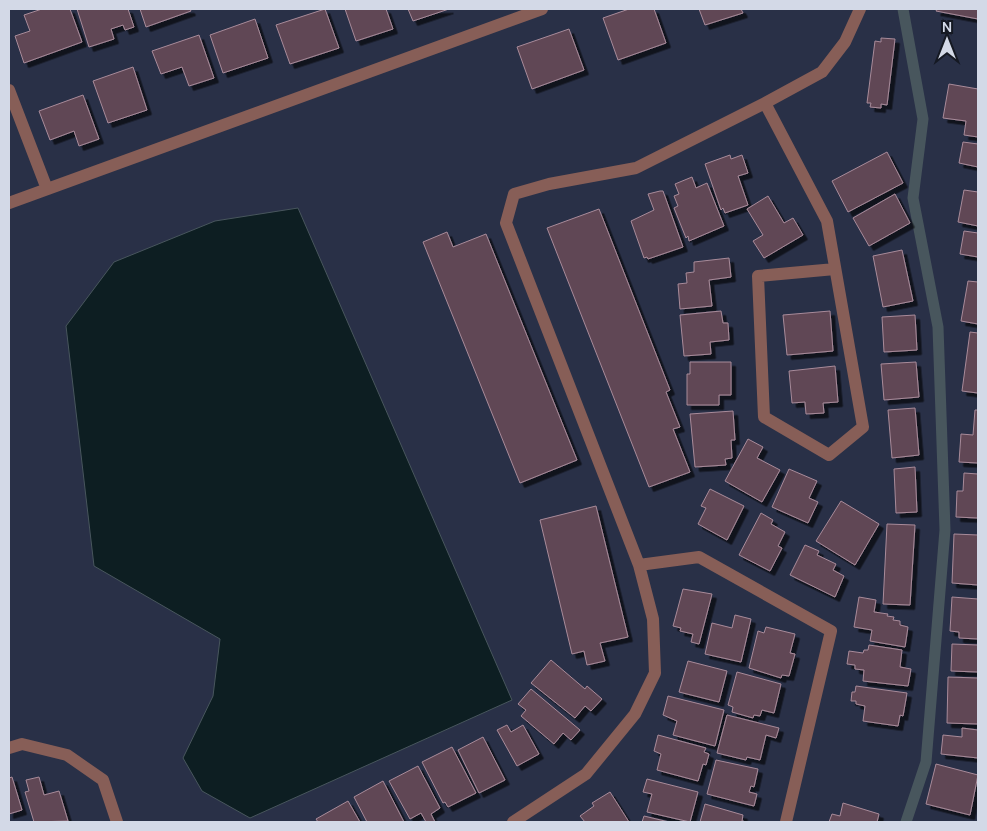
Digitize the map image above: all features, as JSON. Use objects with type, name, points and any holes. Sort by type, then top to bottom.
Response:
[{"type":"street","points":[[9,203],[542,9]]},
{"type":"street","points":[[513,822],[586,774],[635,714],[655,673],[653,619],[639,565],[506,223],[514,194],[549,184],[636,168],[765,103],[822,72],[845,42],[860,9]]},
{"type":"street","points":[[9,90],[47,189]]},
{"type":"street","points":[[765,103],[827,221],[863,427],[828,454],[764,417],[758,276],[835,268]]},
{"type":"street","points":[[639,565],[699,557],[831,631],[786,822]]},
{"type":"street","points":[[9,748],[22,744],[67,755],[103,780],[117,822]]},
{"type":"shaded area","points":[[298,208],[512,700],[250,818],[202,791],[183,758],[213,696],[220,639],[94,566],[66,326],[114,262],[215,221]]},
{"type":"building","points":[[42,9],[70,9],[82,42],[24,63],[15,36],[30,31],[24,15]]},
{"type":"building","points":[[77,9],[128,9],[134,27],[125,30],[123,25],[111,29],[114,39],[89,47]]},
{"type":"building","points":[[140,9],[190,9],[191,11],[146,27]]},
{"type":"building","points":[[325,9],[339,48],[290,64],[276,25]]},
{"type":"building","points":[[345,9],[386,9],[393,29],[356,41]]},
{"type":"building","points":[[408,9],[449,9],[413,21]]},
{"type":"building","points":[[629,9],[654,9],[666,43],[618,60],[603,18]]},
{"type":"building","points":[[699,9],[741,9],[743,13],[705,25]]},
{"type":"building","points":[[937,9],[978,9],[978,19],[936,11]]},
{"type":"building","points":[[255,19],[268,58],[223,73],[210,35]]},
{"type":"building","points":[[569,29],[584,70],[532,89],[517,47]]},
{"type":"building","points":[[199,35],[214,78],[189,86],[182,67],[161,74],[152,51]]},
{"type":"building","points":[[881,38],[895,39],[887,105],[881,104],[881,108],[870,107],[871,103],[867,103],[875,41],[881,42]]},
{"type":"building","points":[[133,67],[147,110],[108,123],[93,81]]},
{"type":"building","points":[[949,84],[978,89],[978,137],[964,135],[966,121],[943,118]]},
{"type":"building","points":[[83,95],[99,139],[79,146],[74,131],[50,140],[39,111]]},
{"type":"building","points":[[963,142],[978,144],[978,167],[959,163]]},
{"type":"building","points":[[887,152],[903,183],[848,212],[832,181]]},
{"type":"building","points":[[730,155],[731,159],[742,155],[748,173],[738,176],[748,205],[725,213],[723,208],[721,210],[705,164]]},
{"type":"building","points":[[692,177],[696,188],[707,183],[724,226],[689,241],[674,208],[678,206],[674,196],[679,194],[675,184]]},
{"type":"building","points":[[964,190],[978,192],[978,226],[958,222]]},
{"type":"building","points":[[663,191],[683,247],[648,259],[647,257],[644,258],[631,221],[654,210],[648,194]]},
{"type":"building","points":[[895,194],[910,223],[869,246],[853,218]]},
{"type":"building","points":[[768,196],[784,223],[793,218],[803,235],[764,258],[753,241],[763,235],[747,209]]},
{"type":"building","points":[[599,209],[670,390],[666,392],[680,427],[673,429],[690,472],[649,487],[547,228]]},
{"type":"building","points":[[964,231],[978,233],[978,257],[960,254]]},
{"type":"building","points":[[447,232],[453,247],[486,234],[577,460],[520,483],[423,242]]},
{"type":"building","points":[[902,250],[913,301],[883,307],[873,256]]},
{"type":"building","points":[[729,258],[731,277],[709,280],[712,306],[680,309],[678,284],[687,283],[686,273],[694,272],[694,262]]},
{"type":"building","points":[[968,281],[978,282],[978,324],[961,321]]},
{"type":"building","points":[[721,311],[723,323],[728,323],[729,340],[710,342],[711,354],[684,356],[680,315]]},
{"type":"building","points":[[830,311],[833,351],[787,355],[783,315]]},
{"type":"building","points":[[915,315],[917,350],[884,352],[882,317]]},
{"type":"building","points":[[970,332],[978,333],[978,393],[962,391]]},
{"type":"building","points":[[690,362],[731,362],[731,395],[719,395],[719,405],[687,405],[687,374],[690,374]]},
{"type":"building","points":[[916,362],[919,397],[884,400],[881,364]]},
{"type":"building","points":[[835,366],[838,402],[823,403],[824,413],[806,414],[805,402],[792,403],[789,371]]},
{"type":"building","points":[[915,408],[919,455],[892,458],[888,410]]},
{"type":"building","points":[[975,410],[978,410],[978,463],[959,462],[961,434],[973,435]]},
{"type":"building","points":[[733,411],[735,440],[731,440],[732,458],[725,459],[726,465],[695,467],[690,414]]},
{"type":"building","points":[[748,439],[763,447],[757,458],[780,470],[762,502],[725,481]]},
{"type":"building","points":[[915,467],[917,512],[896,513],[894,469]]},
{"type":"building","points":[[789,469],[817,481],[809,498],[818,502],[808,523],[772,507]]},
{"type":"building","points":[[964,473],[978,474],[978,518],[956,517],[957,491],[963,491]]},
{"type":"building","points":[[710,489],[744,506],[727,540],[698,524],[706,508],[701,506]]},
{"type":"building","points":[[841,501],[879,524],[855,565],[816,541]]},
{"type":"building","points":[[596,506],[628,637],[600,643],[605,661],[587,665],[584,651],[572,654],[540,520]]},
{"type":"building","points":[[761,513],[773,520],[771,524],[785,532],[778,546],[782,548],[770,571],[739,555]]},
{"type":"building","points":[[887,524],[915,525],[910,605],[883,604]]},
{"type":"building","points":[[954,534],[978,535],[978,585],[952,583]]},
{"type":"building","points":[[805,545],[819,551],[817,555],[836,564],[833,570],[844,576],[835,597],[790,575]]},
{"type":"building","points":[[683,589],[712,594],[699,644],[691,642],[693,634],[680,631],[681,628],[673,626]]},
{"type":"building","points":[[859,597],[876,600],[874,612],[888,614],[887,616],[894,617],[893,620],[900,621],[900,625],[908,627],[905,647],[870,641],[872,630],[854,627]]},
{"type":"building","points":[[952,597],[978,599],[978,639],[959,638],[959,632],[950,631]]},
{"type":"building","points":[[735,615],[751,619],[741,662],[705,654],[712,623],[732,628]]},
{"type":"building","points":[[766,627],[795,634],[790,653],[795,654],[789,676],[782,675],[781,678],[749,668],[758,631],[764,633]]},
{"type":"building","points":[[952,644],[978,645],[978,672],[951,671]]},
{"type":"building","points":[[869,645],[902,650],[900,667],[911,669],[908,686],[863,681],[864,670],[855,669],[855,665],[847,664],[849,651],[863,653],[864,650],[868,650]]},
{"type":"building","points":[[551,660],[585,689],[587,686],[602,699],[591,711],[585,706],[575,718],[531,683]]},
{"type":"building","points":[[688,661],[727,671],[719,702],[679,692]]},
{"type":"building","points":[[737,672],[781,684],[774,713],[762,710],[760,716],[754,715],[753,718],[732,712],[733,707],[728,705]]},
{"type":"building","points":[[948,677],[978,678],[978,724],[947,723]]},
{"type":"building","points":[[856,686],[907,693],[903,716],[900,715],[898,726],[863,721],[865,706],[856,704],[856,701],[851,701],[852,692],[855,692]]},
{"type":"building","points":[[531,689],[580,730],[571,740],[563,733],[554,744],[521,716],[526,710],[518,704]]},
{"type":"building","points":[[668,696],[724,710],[715,746],[673,735],[677,721],[663,715]]},
{"type":"building","points":[[727,715],[779,728],[776,738],[766,735],[760,760],[747,757],[746,760],[717,753]]},
{"type":"building","points":[[507,725],[511,732],[523,725],[539,754],[517,766],[497,730]]},
{"type":"building","points":[[962,728],[978,730],[978,758],[941,754],[943,735],[962,737]]},
{"type":"building","points":[[658,735],[706,748],[704,752],[709,754],[706,765],[703,764],[698,781],[657,770],[661,754],[654,751]]},
{"type":"building","points":[[483,737],[505,780],[479,793],[458,750]]},
{"type":"building","points":[[452,747],[476,793],[448,807],[445,802],[443,803],[422,762]]},
{"type":"building","points":[[716,760],[758,769],[754,787],[751,786],[749,792],[757,794],[754,806],[707,794]]},
{"type":"building","points":[[936,764],[978,775],[970,815],[926,804]]},
{"type":"building","points":[[418,766],[440,808],[431,814],[435,822],[426,822],[421,813],[410,819],[389,781]]},
{"type":"building","points":[[12,777],[22,810],[9,814],[9,778]]},
{"type":"building","points":[[39,777],[44,795],[59,791],[68,821],[34,822],[25,792],[29,791],[26,780]]},
{"type":"building","points":[[647,779],[698,792],[690,822],[647,812],[652,794],[643,792]]},
{"type":"building","points":[[383,781],[404,822],[367,822],[354,797]]},
{"type":"building","points":[[610,792],[629,822],[585,822],[580,816],[594,806],[592,803]]},
{"type":"building","points":[[348,801],[360,822],[318,822],[316,819]]},
{"type":"building","points":[[843,803],[879,814],[877,822],[829,822],[832,814],[840,816]]},
{"type":"building","points":[[705,804],[743,815],[742,821],[747,822],[700,822]]},
{"type":"building","points":[[644,816],[669,822],[642,822]]},
{"type":"waterway","points":[[903,9],[923,119],[913,198],[938,327],[945,530],[926,762],[906,822]]}]
